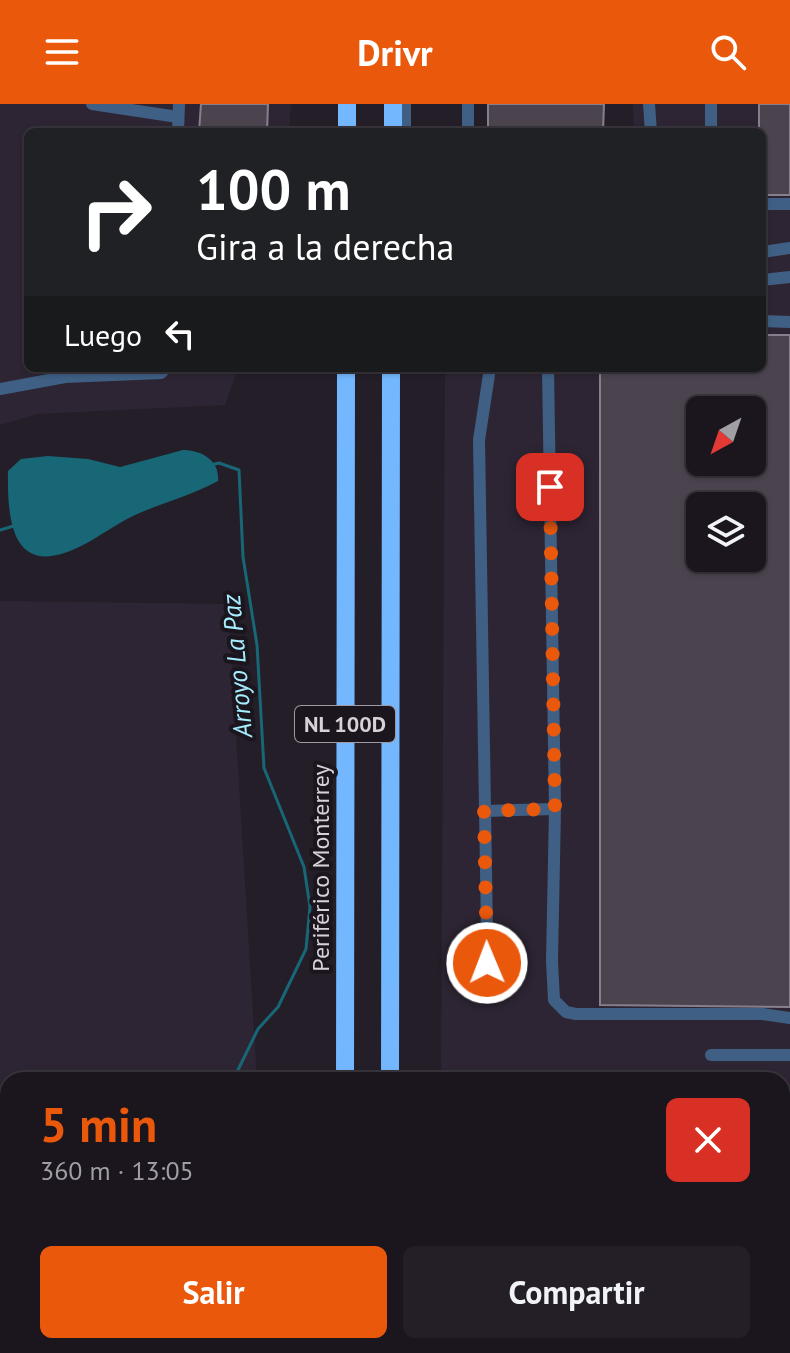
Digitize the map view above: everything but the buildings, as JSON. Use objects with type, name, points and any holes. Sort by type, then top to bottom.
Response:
[{"type":"highway","points":[[347,104],[347,128]]},
{"type":"highway","points":[[393,104],[393,128]]},
{"type":"highway","name":"Periférico Monterrey","points":[[345,1072],[346,372]]},
{"type":"highway","name":"NL 100D","points":[[390,1072],[391,372]]},
{"type":"lane","points":[[92,104],[179,110]]},
{"type":"lane","points":[[405,104],[405,128]]},
{"type":"lane","points":[[468,104],[468,128]]},
{"type":"lane","points":[[649,104],[651,128]]},
{"type":"lane","points":[[711,104],[711,128]]},
{"type":"lane","points":[[766,204],[790,204]]},
{"type":"lane","points":[[766,251],[790,248]]},
{"type":"lane","points":[[766,280],[790,277]]},
{"type":"lane","points":[[766,321],[790,322]]},
{"type":"lane","points":[[0,389],[65,377],[162,372]]},
{"type":"lane","points":[[488,993],[479,440],[489,372]]},
{"type":"lane","points":[[548,372],[555,809],[554,1000],[566,1012],[576,1014],[754,1014],[790,1018]]},
{"type":"lane","points":[[484,811],[555,809]]},
{"type":"lane","points":[[711,1055],[790,1055]]},
{"type":"shaded area","points":[[0,104],[291,104],[289,128],[24,128],[24,372],[237,372],[225,405],[38,414],[0,425]]},
{"type":"shaded area","points":[[633,104],[790,104],[790,1072],[441,1072],[445,372],[766,372],[766,128],[634,128]]},
{"type":"shaded area","points":[[0,601],[228,604],[257,1072],[0,1072]]},
{"type":"water","points":[[183,450],[196,452],[213,462],[218,481],[133,516],[79,547],[57,555],[40,556],[27,551],[18,540],[9,509],[8,471],[21,459],[48,456],[88,459],[120,467]]},
{"type":"waterway","name":"Arroyo La Paz","points":[[211,465],[219,463],[239,470],[243,557],[257,645],[264,768],[304,867],[310,907],[306,949],[278,1007],[258,1029],[237,1072]]},
{"type":"waterway","name":"Arroyo La Paz","points":[[0,530],[17,525]]},
{"type":"route","points":[[487,963],[484,811],[555,809],[550,487]]}]
